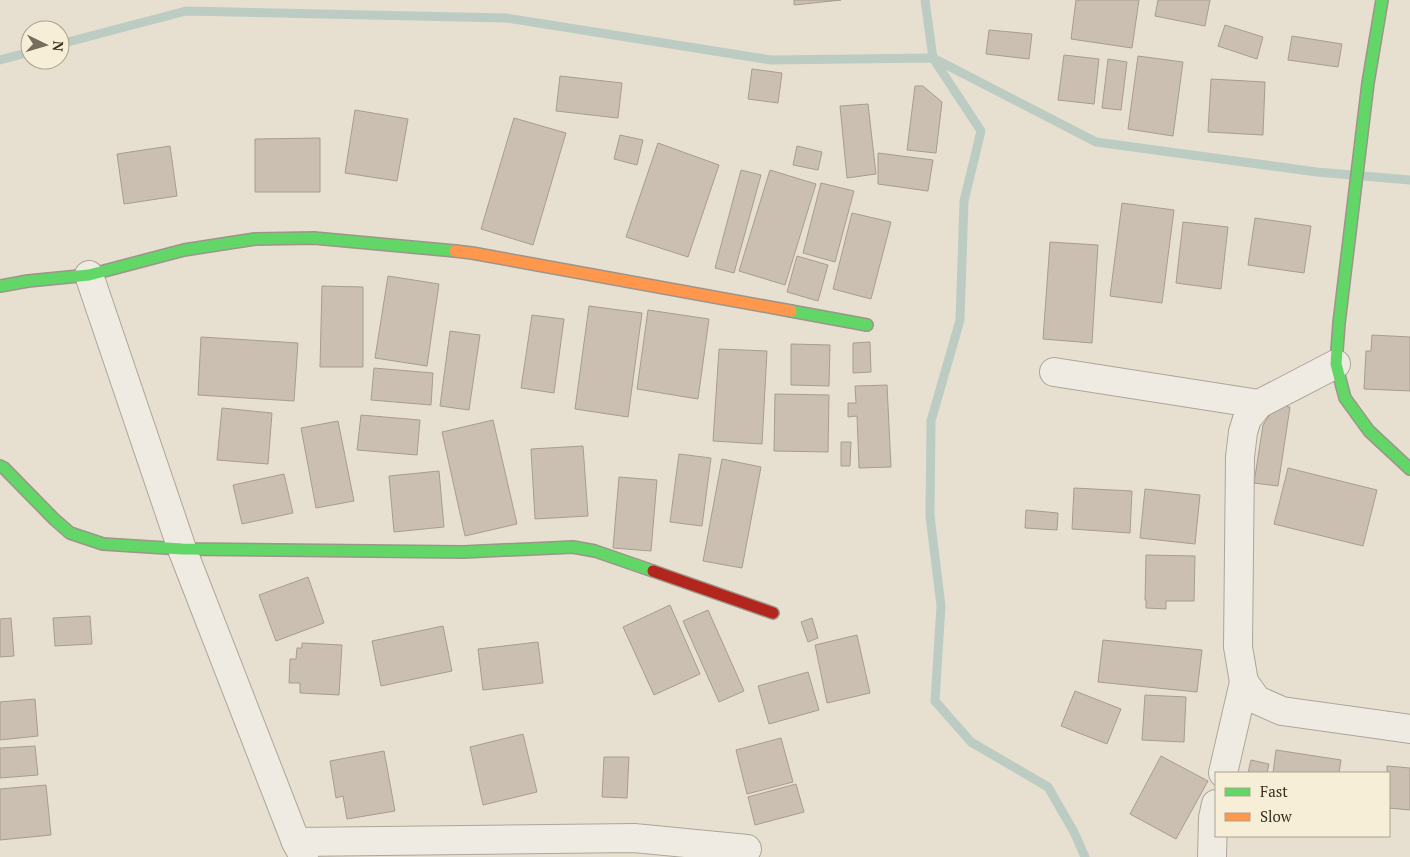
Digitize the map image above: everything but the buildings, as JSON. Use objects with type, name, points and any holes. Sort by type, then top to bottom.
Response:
[{"type":"street","points":[[1382,0],[1368,83],[1339,323],[1336,364],[1345,398],[1369,431],[1410,468]]},
{"type":"street","points":[[0,286],[89,275],[184,250],[255,239],[314,238],[472,252],[867,325]]},
{"type":"street","points":[[89,275],[182,549],[300,849],[634,838],[747,849]]},
{"type":"street","points":[[1223,772],[1244,682],[1238,647],[1240,457],[1243,432],[1247,419],[1259,404],[1336,364]]},
{"type":"street","points":[[1054,372],[1259,404]]},
{"type":"street","points":[[0,466],[70,533],[103,544],[182,549],[463,552],[573,547],[595,551],[774,613]]},
{"type":"street","points":[[1244,682],[1258,700],[1282,711],[1410,729]]},
{"type":"street","points":[[1212,857],[1215,809]]},
{"type":"waterway","points":[[925,0],[933,58],[981,131],[964,201],[960,320],[931,421],[930,516],[941,606],[935,701],[971,742],[1048,787],[1074,832],[1085,857]]},
{"type":"waterway","points":[[70,41],[186,11],[506,18],[771,60],[933,58],[1096,142],[1317,172],[1410,180]]},
{"type":"waterway","points":[[0,60],[20,55]]},
{"type":"traffic: fast","points":[[1382,0],[1368,83],[1339,323],[1336,364],[1345,398],[1369,431],[1410,469]]},
{"type":"traffic: fast","points":[[0,286],[28,281],[89,275],[184,250],[255,239],[314,238],[455,251]]},
{"type":"traffic: fast","points":[[791,311],[867,325]]},
{"type":"traffic: fast","points":[[0,466],[70,533],[103,544],[182,549],[463,552],[573,547],[595,551],[653,571]]},
{"type":"traffic: slow","points":[[455,251],[791,311]]},
{"type":"traffic: jam","points":[[653,571],[773,613]]}]
